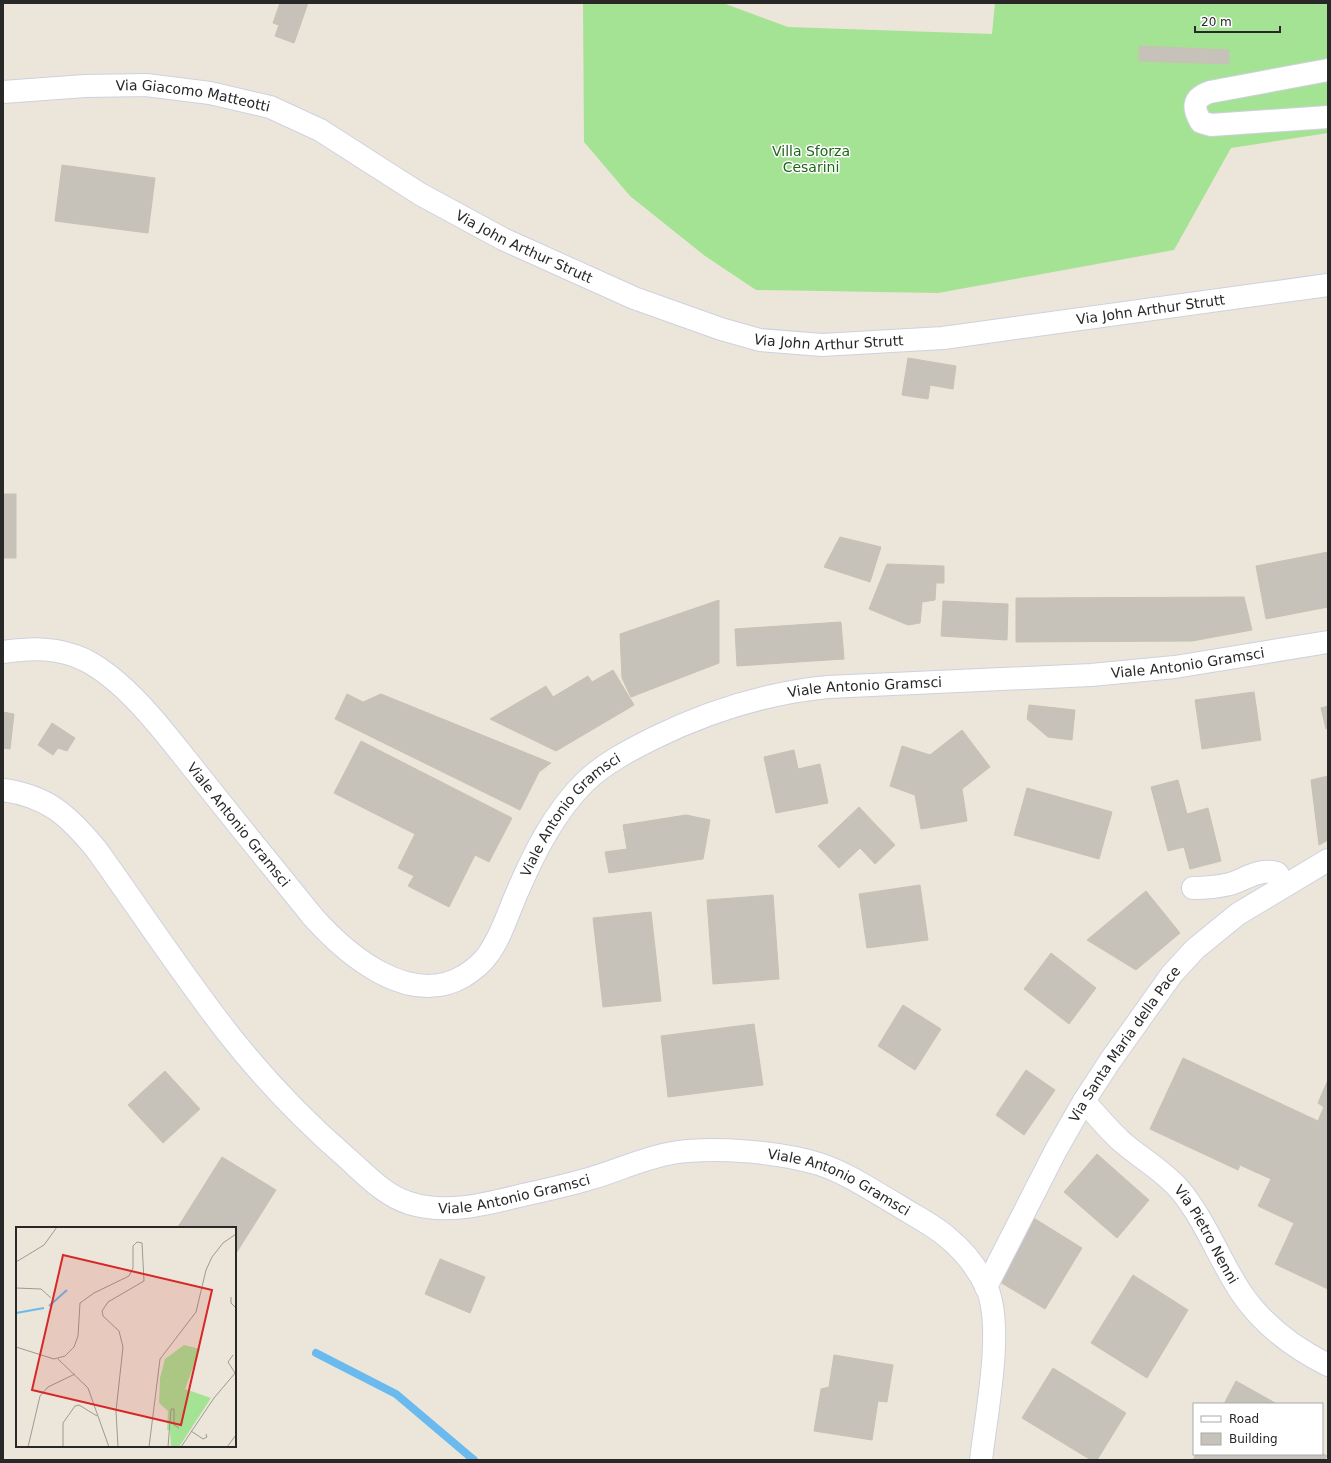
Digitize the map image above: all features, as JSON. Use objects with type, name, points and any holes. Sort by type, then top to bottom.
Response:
[{"type":"street","points":[[1328,70],[1210,92],[1200,96],[1196,102],[1196,114],[1202,122],[1211,125],[1328,117]]},
{"type":"street","name":"Via Giacomo Matteotti","points":[[3,92],[128,85],[164,87],[227,96],[270,107],[295,117],[320,130],[367,162]]},
{"type":"street","name":"Via John Arthur Strutt","points":[[367,162],[460,217],[588,278],[641,301],[721,330],[774,341],[808,345],[837,345],[943,338],[1328,285]]},
{"type":"street","name":"Viale Antonio Gramsci","points":[[3,652],[29,649],[57,650],[84,660],[111,677],[165,735],[313,917],[331,937],[348,952],[377,970],[408,984],[432,986],[453,982],[477,966],[486,957],[499,935],[527,869],[545,837],[568,801],[587,780],[613,760],[641,744],[705,715],[741,703],[805,690],[1092,676],[1175,667],[1328,642]]},
{"type":"street","name":"Viale Antonio Gramsci","points":[[3,790],[27,794],[43,801],[63,814],[83,834],[96,849],[226,1031],[253,1064],[314,1129],[374,1183],[392,1195],[408,1203],[429,1207],[459,1208],[487,1204],[566,1185],[648,1159],[675,1153],[711,1150],[773,1155],[804,1161],[832,1169],[872,1190],[934,1228],[949,1239],[964,1254],[986,1287],[992,1306],[994,1342],[980,1460]]},
{"type":"street","name":"Via Santa Maria della Pace","points":[[986,1287],[1056,1150],[1084,1101],[1119,1048],[1180,964],[1204,940],[1238,914],[1328,860]]},
{"type":"street","points":[[1193,888],[1222,886],[1254,874],[1269,871],[1277,873],[1286,885]]},
{"type":"street","name":"Via Pietro Nenni","points":[[1084,1101],[1122,1142],[1165,1174],[1179,1190],[1198,1216],[1240,1290],[1257,1313],[1291,1342],[1328,1365]]},
{"type":"green space","name":"Villa Sforza Cesarini","points":[[583,3],[723,3],[788,27],[992,34],[995,3],[1328,3],[1328,133],[1231,148],[1174,250],[938,293],[756,290],[705,256],[630,196],[584,142]]},
{"type":"building","points":[[280,3],[308,3],[294,43],[275,36],[279,25],[273,23]]},
{"type":"building","points":[[1139,46],[1229,50],[1229,64],[1139,61]]},
{"type":"building","points":[[62,165],[155,178],[148,233],[55,221]]},
{"type":"building","points":[[908,358],[956,366],[953,389],[930,385],[928,399],[902,395]]},
{"type":"building","points":[[3,494],[16,494],[16,558],[3,558]]},
{"type":"building","points":[[840,537],[881,547],[870,582],[824,567]]},
{"type":"building","points":[[1328,552],[1328,607],[1266,619],[1256,566]]},
{"type":"building","points":[[887,564],[944,566],[944,583],[936,583],[935,600],[922,602],[920,623],[908,625],[869,609]]},
{"type":"building","points":[[1244,597],[1252,630],[1192,641],[1016,642],[1016,598]]},
{"type":"building","points":[[719,600],[719,663],[631,697],[622,678],[620,634]]},
{"type":"building","points":[[943,601],[1008,604],[1007,640],[941,636]]},
{"type":"building","points":[[841,622],[844,659],[737,666],[735,629]]},
{"type":"building","points":[[613,670],[634,705],[556,751],[490,719],[546,686],[553,697],[588,676],[592,682]]},
{"type":"building","points":[[1254,692],[1261,740],[1202,749],[1195,700]]},
{"type":"building","points":[[347,694],[363,702],[381,694],[551,763],[539,772],[520,810],[335,719]]},
{"type":"building","points":[[1029,705],[1075,710],[1072,740],[1048,737],[1027,719]]},
{"type":"building","points":[[1328,706],[1328,728],[1326,729],[1321,708]]},
{"type":"building","points":[[3,712],[14,714],[10,749],[3,748]]},
{"type":"building","points":[[52,723],[75,738],[67,751],[58,748],[53,755],[38,745]]},
{"type":"building","points":[[962,730],[990,767],[962,789],[967,821],[921,829],[915,795],[890,786],[902,746],[930,755]]},
{"type":"building","points":[[361,741],[512,818],[489,862],[475,855],[449,907],[408,886],[414,876],[398,868],[415,834],[334,793]]},
{"type":"building","points":[[794,750],[798,769],[820,764],[828,803],[776,813],[764,757]]},
{"type":"building","points":[[1328,776],[1328,840],[1319,845],[1311,780]]},
{"type":"building","points":[[1178,780],[1187,814],[1208,808],[1221,861],[1190,869],[1184,847],[1168,851],[1151,787]]},
{"type":"building","points":[[1027,788],[1112,812],[1099,859],[1014,835]]},
{"type":"building","points":[[859,807],[895,845],[875,864],[860,848],[839,868],[818,846]]},
{"type":"building","points":[[686,815],[710,820],[703,859],[609,873],[605,852],[627,849],[623,825]]},
{"type":"building","points":[[920,885],[928,940],[867,948],[859,894]]},
{"type":"building","points":[[1146,891],[1180,933],[1136,970],[1087,940]]},
{"type":"building","points":[[773,895],[779,979],[713,984],[707,900]]},
{"type":"building","points":[[651,912],[661,1001],[603,1007],[593,918]]},
{"type":"building","points":[[1051,953],[1096,988],[1069,1024],[1024,989]]},
{"type":"building","points":[[903,1005],[941,1029],[915,1070],[878,1046]]},
{"type":"building","points":[[754,1024],[763,1085],[668,1097],[661,1036]]},
{"type":"building","points":[[1183,1058],[1318,1121],[1324,1107],[1318,1103],[1328,1080],[1328,1289],[1275,1264],[1294,1223],[1258,1206],[1271,1179],[1240,1165],[1238,1170],[1150,1129]]},
{"type":"building","points":[[1026,1070],[1055,1090],[1024,1135],[996,1115]]},
{"type":"building","points":[[165,1071],[200,1109],[163,1143],[128,1105]]},
{"type":"building","points":[[1097,1154],[1149,1200],[1117,1238],[1064,1192]]},
{"type":"building","points":[[222,1157],[276,1190],[236,1253],[236,1227],[178,1227]]},
{"type":"building","points":[[1032,1217],[1082,1248],[1045,1309],[995,1279]]},
{"type":"building","points":[[440,1259],[485,1277],[470,1313],[425,1294]]},
{"type":"building","points":[[1133,1275],[1188,1310],[1147,1378],[1091,1343]]},
{"type":"building","points":[[834,1355],[893,1365],[887,1402],[878,1401],[872,1440],[814,1431],[821,1389],[829,1387]]},
{"type":"building","points":[[1053,1368],[1126,1413],[1097,1460],[1091,1460],[1022,1418]]},
{"type":"building","points":[[1236,1381],[1275,1403],[1225,1403]]},
{"type":"building","points":[[1323,1454],[1327,1456],[1324,1460],[1193,1460],[1196,1455],[1323,1455]]},
{"type":"waterway","points":[[316,1353],[396,1394],[474,1460]]}]
